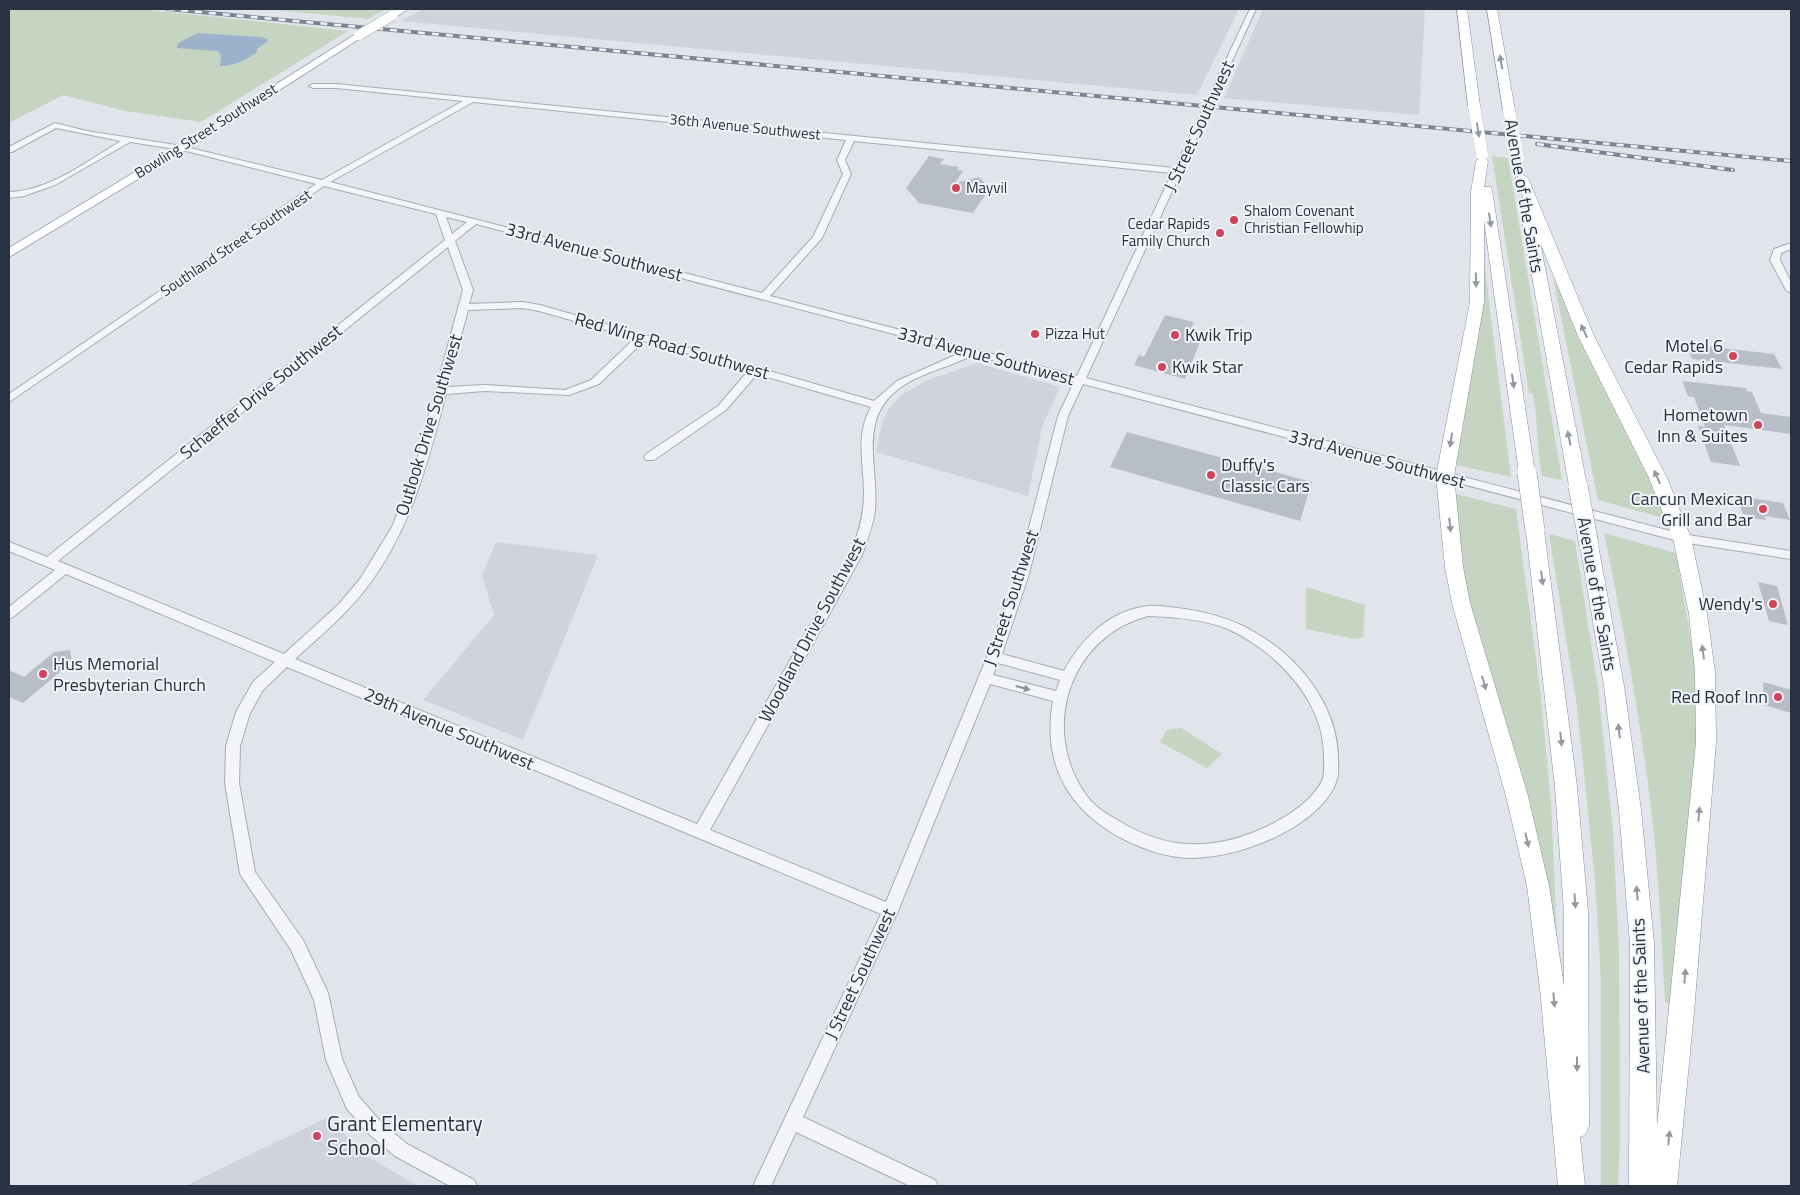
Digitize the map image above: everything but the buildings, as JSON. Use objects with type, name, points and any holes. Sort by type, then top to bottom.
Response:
[{"type":"highway","name":"Avenue of the Saints","points":[[1462,9],[1474,106],[1535,530],[1566,787],[1576,912],[1574,1186]]},
{"type":"highway","name":"Avenue of the Saints","points":[[1492,9],[1614,686],[1630,810],[1642,942],[1643,1186]]},
{"type":"highway","points":[[1482,158],[1477,192],[1477,302],[1445,476],[1454,567],[1461,603],[1517,796],[1538,886],[1552,988],[1574,1186]]},
{"type":"highway","points":[[1522,178],[1561,278],[1583,328],[1658,478],[1682,538],[1698,614],[1705,672],[1706,742],[1682,1012],[1664,1186]]},
{"type":"main road","name":"Bowling Street Southwest","points":[[9,253],[182,148],[359,35],[404,9]]},
{"type":"street","name":"J Street Southwest","points":[[762,1186],[890,911],[986,678],[1023,574],[1061,422],[1253,9]]},
{"type":"street","name":"36th Avenue Southwest","points":[[313,86],[336,86],[1178,172]]},
{"type":"street","name":"Southland Street Southwest","points":[[9,399],[324,183],[472,100]]},
{"type":"street","name":"33rd Avenue Southwest","points":[[9,150],[55,125],[128,140],[182,148],[474,221],[1682,538],[1791,555]]},
{"type":"street","points":[[764,297],[817,238],[848,174],[841,160],[851,138]]},
{"type":"street","points":[[9,195],[23,196],[42,188],[128,140]]},
{"type":"street","name":"Outlook Drive Southwest","points":[[440,213],[468,290],[418,474],[398,527],[364,582],[342,608],[258,686],[243,712],[234,746],[232,783],[248,874],[297,945],[306,963],[322,999],[334,1060],[353,1103],[376,1129],[401,1150],[468,1186]]},
{"type":"street","name":"Schaeffer Drive Southwest","points":[[48,562],[474,221]]},
{"type":"street","points":[[1791,246],[1777,252],[1776,260],[1791,290]]},
{"type":"street","name":"Red Wing Road Southwest","points":[[464,307],[523,305],[878,405]]},
{"type":"street","points":[[440,391],[485,388],[565,393],[596,382],[641,338]]},
{"type":"street","name":"Woodland Drive Southwest","points":[[700,833],[853,561],[864,534],[869,509],[865,446],[867,423],[878,405],[891,390],[910,378],[962,358],[971,352]]},
{"type":"street","points":[[650,457],[666,444],[722,408],[755,370]]},
{"type":"street","name":"29th Avenue Southwest","points":[[9,546],[890,911]]},
{"type":"street","points":[[9,614],[64,569]]},
{"type":"street","points":[[1148,611],[1174,612],[1201,616],[1232,626],[1256,639],[1280,657],[1305,683],[1327,724],[1333,751],[1329,782],[1313,805],[1291,823],[1244,843],[1211,851],[1173,850],[1152,844],[1114,826],[1080,798],[1061,762],[1056,730],[1060,698],[1067,677],[1078,657],[1093,637],[1114,622],[1130,615],[1148,611]]},
{"type":"street","points":[[994,657],[1067,677]]},
{"type":"street","points":[[986,678],[1060,698]]},
{"type":"street","points":[[792,1121],[929,1186]]},
{"type":"shaded area","points":[[422,9],[1239,9],[1197,95],[401,21]]},
{"type":"shaded area","points":[[1263,9],[1425,9],[1419,115],[1224,98]]},
{"type":"shaded area","points":[[977,363],[1060,387],[1042,427],[1028,496],[876,452],[882,423],[888,410],[901,395],[928,380]]},
{"type":"shaded area","points":[[496,542],[598,555],[523,740],[423,700],[494,615],[482,575]]},
{"type":"shaded area","name":"Grant Elementary School","points":[[328,1117],[365,1155],[418,1186],[185,1186]]},
{"type":"green space","points":[[9,9],[139,9],[348,31],[201,122],[125,111],[63,95],[9,123]]},
{"type":"green space","points":[[264,9],[386,9],[368,19]]},
{"type":"green space","points":[[1492,156],[1508,158],[1562,480],[1542,476],[1535,404],[1533,394],[1529,393]]},
{"type":"green space","points":[[1484,262],[1511,477],[1456,465]]},
{"type":"green space","points":[[1553,278],[1631,435],[1667,519],[1598,500]]},
{"type":"green space","points":[[1456,494],[1516,509],[1540,689],[1551,802],[1558,958],[1503,727],[1461,564],[1454,497]]},
{"type":"green space","points":[[1604,533],[1676,553],[1697,676],[1697,747],[1675,1007],[1665,1001],[1657,865],[1646,767],[1627,650]]},
{"type":"green space","points":[[1549,534],[1575,541],[1598,688],[1613,830],[1619,953],[1620,1136],[1618,1186],[1601,1186],[1601,981],[1595,880],[1577,706]]},
{"type":"green space","points":[[1306,587],[1365,605],[1363,637],[1355,639],[1306,629]]},
{"type":"green space","points":[[1181,728],[1222,754],[1207,768],[1160,742],[1167,730]]},
{"type":"water","points":[[198,33],[262,37],[269,40],[258,48],[256,53],[243,60],[235,64],[220,66],[221,55],[217,51],[177,48],[178,43]]},
{"type":"railway","points":[[167,9],[1791,161]]},
{"type":"railway","points":[[1537,144],[1733,170]]},
{"type":"place","name":"Mayvil","points":[[956,188]]},
{"type":"place","name":"Shalom Covenant Christian Fellowhip","points":[[1234,220]]},
{"type":"place","name":"Cedar Rapids Family Church","points":[[1220,233]]},
{"type":"place","name":"Pizza Hut","points":[[1035,334]]},
{"type":"place","name":"Kwik Trip","points":[[1175,335]]},
{"type":"place","name":"Motel 6 Cedar Rapids","points":[[1733,356]]},
{"type":"place","name":"Kwik Star","points":[[1162,367]]},
{"type":"place","name":"Hometown Inn & Suites","points":[[1758,425]]},
{"type":"place","name":"Duffy's Classic Cars","points":[[1211,475]]},
{"type":"place","name":"Cancun Mexican Grill and Bar","points":[[1763,509]]},
{"type":"place","name":"Wendy's","points":[[1773,604]]},
{"type":"place","name":"Hus Memorial Presbyterian Church","points":[[43,674]]},
{"type":"place","name":"Red Roof Inn","points":[[1778,697]]},
{"type":"place","name":"Grant Elementary School","points":[[317,1136]]}]
